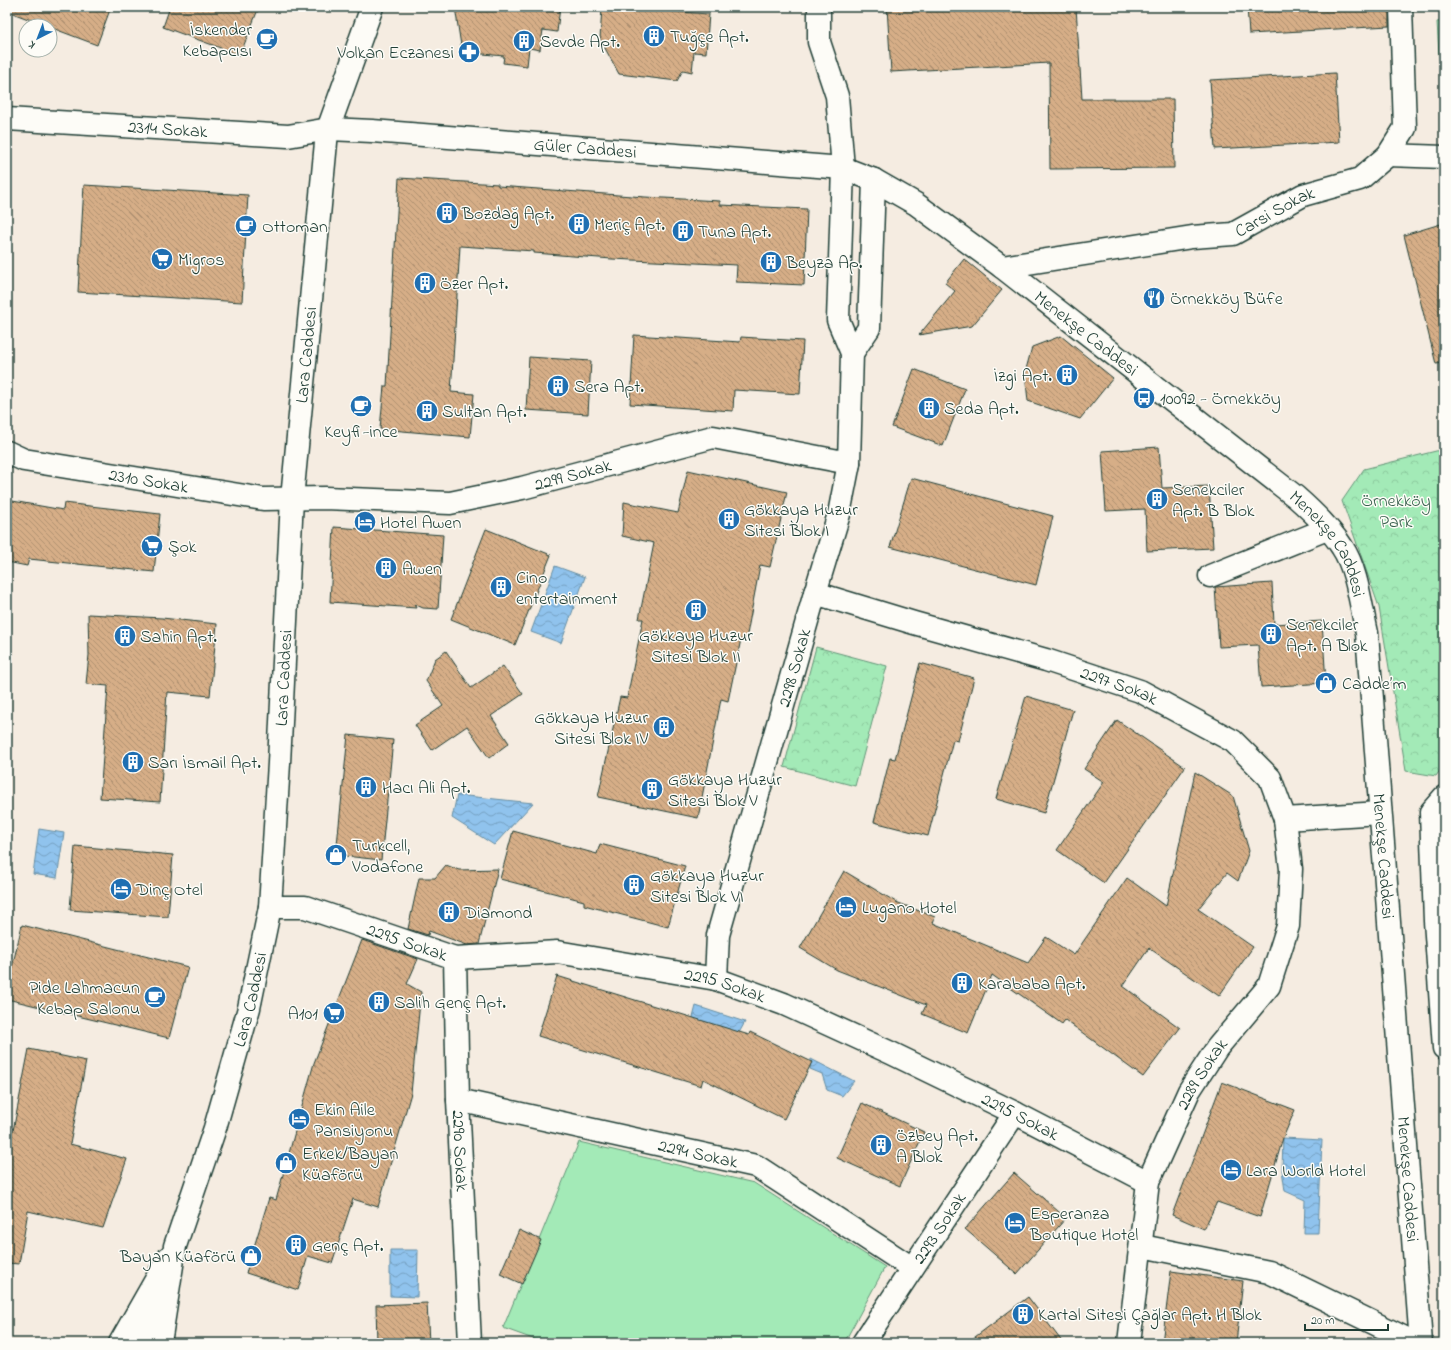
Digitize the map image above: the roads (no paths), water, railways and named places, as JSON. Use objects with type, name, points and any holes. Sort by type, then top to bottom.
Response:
[{"type":"street","name":"Lara Caddesi","points":[[160,1343],[175,1246],[215,1128],[249,1008],[270,907],[280,763],[292,499],[329,129],[372,7]]},
{"type":"street","name":"2298 Sokak","points":[[716,979],[718,935],[815,593],[839,514],[849,462],[852,353],[838,320],[842,168],[836,96],[819,42],[819,7]]},
{"type":"street","name":"Carsi Sokak","points":[[1002,267],[1192,237],[1233,234],[1303,195],[1360,179],[1388,155],[1405,128],[1401,7]]},
{"type":"street","name":"2314 Sokak","points":[[7,119],[288,136],[329,129]]},
{"type":"street","name":"Güler Caddesi","points":[[329,129],[842,168]]},
{"type":"street","points":[[1388,155],[1444,157]]},
{"type":"street","name":"Menekşe Caddesi","points":[[842,168],[874,180],[916,204],[1002,267],[1296,497],[1328,529],[1342,548],[1351,568],[1367,633],[1421,1343]]},
{"type":"street","points":[[852,353],[869,328],[874,180]]},
{"type":"street","name":"2299 Sokak","points":[[292,499],[325,498],[450,503],[522,488],[713,437],[849,462]]},
{"type":"street","name":"2310 Sokak","points":[[7,452],[24,460],[263,499],[292,499]]},
{"type":"street","points":[[1210,576],[1328,529]]},
{"type":"street","name":"2297 Sokak","points":[[815,593],[914,623],[1046,660],[1140,691],[1233,741],[1270,778],[1285,818]]},
{"type":"street","points":[[1444,797],[1431,812],[1435,921],[1444,1048]]},
{"type":"street","points":[[1285,818],[1380,813]]},
{"type":"street","name":"2289 Sokak","points":[[1129,1343],[1142,1246],[1148,1182],[1189,1091],[1217,1048],[1269,986],[1288,926],[1290,869],[1285,818]]},
{"type":"street","name":"2295 Sokak","points":[[270,907],[305,907],[455,958],[557,952],[716,979],[784,1004],[891,1053],[1016,1113],[1148,1182]]},
{"type":"street","name":"2290 Sokak","points":[[455,958],[458,1100],[470,1343]]},
{"type":"street","name":"2294 Sokak","points":[[458,1100],[756,1166],[912,1268]]},
{"type":"street","name":"2293 Sokak","points":[[863,1343],[1016,1113]]},
{"type":"street","points":[[120,1343],[175,1246]]},
{"type":"street","points":[[141,1343],[175,1246]]},
{"type":"street","points":[[1142,1246],[1269,1272],[1415,1343]]},
{"type":"water","points":[[555,566],[585,577],[561,643],[531,632]]},
{"type":"water","points":[[457,795],[533,803],[494,845],[452,818]]},
{"type":"water","points":[[39,829],[64,833],[57,878],[33,874]]},
{"type":"water","points":[[696,1006],[745,1022],[735,1040],[690,1029]]},
{"type":"water","points":[[811,1059],[854,1081],[842,1096],[827,1090],[822,1074],[810,1069]]},
{"type":"water","points":[[1283,1138],[1322,1140],[1318,1233],[1304,1233],[1305,1200],[1285,1191],[1282,1170]]},
{"type":"water","points":[[390,1250],[418,1250],[417,1297],[390,1296]]},
{"type":"place","name":"Tuğçe Apt.","points":[[654,36]]},
{"type":"place","name":"İskender Kebapcısı","points":[[267,39]]},
{"type":"place","name":"Sevde Apt.","points":[[524,41]]},
{"type":"place","name":"Volkan Eczanesi","points":[[469,52]]},
{"type":"place","name":"Bozdağ Apt.","points":[[447,213]]},
{"type":"place","name":"Meriç Apt.","points":[[579,224]]},
{"type":"place","name":"Ottoman","points":[[246,226]]},
{"type":"place","name":"Tuna Apt.","points":[[683,231]]},
{"type":"place","name":"Migros","points":[[162,259]]},
{"type":"place","name":"Beyza Ap.","points":[[771,262]]},
{"type":"place","name":"Özer Apt.","points":[[425,283]]},
{"type":"place","name":"Örnekköy Büfe","points":[[1154,298]]},
{"type":"place","name":"İzgi Apt.","points":[[1067,375]]},
{"type":"place","name":"Sera Apt.","points":[[558,386]]},
{"type":"place","name":"10092 - Örnekköy","points":[[1144,398]]},
{"type":"place","name":"Keyfi-ince","points":[[361,406]]},
{"type":"place","name":"Seda Apt.","points":[[929,408]]},
{"type":"place","name":"Sultan Apt.","points":[[427,411]]},
{"type":"place","name":"Senekciler Apt. B Blok","points":[[1157,499]]},
{"type":"place","name":"Gökkaya Huzur Sitesi Blok I","points":[[729,519]]},
{"type":"place","name":"Hotel Awen","points":[[365,522]]},
{"type":"place","name":"Şok","points":[[152,546]]},
{"type":"place","name":"Awen","points":[[386,568]]},
{"type":"place","name":"Cino entertainment","points":[[501,587]]},
{"type":"place","name":"Gökkaya Huzur Sitesi Blok II","points":[[696,610]]},
{"type":"place","name":"Senekciler Apt. A Blok","points":[[1271,634]]},
{"type":"place","name":"Sahin Apt.","points":[[125,636]]},
{"type":"place","name":"Cadde’m","points":[[1326,683]]},
{"type":"place","name":"Gökkaya Huzur Sitesi Blok IV","points":[[664,727]]},
{"type":"place","name":"Sarı İsmail Apt.","points":[[133,762]]},
{"type":"place","name":"Hacı Ali Apt.","points":[[366,787]]},
{"type":"place","name":"Gökkaya Huzur Sitesi Blok V","points":[[652,789]]},
{"type":"place","name":"Turkcell, Vodafone","points":[[336,855]]},
{"type":"place","name":"Gökkaya Huzur Sitesi Blok VI","points":[[634,885]]},
{"type":"place","name":"Dinç Otel","points":[[121,889]]},
{"type":"place","name":"Lugano Hotel","points":[[846,907]]},
{"type":"place","name":"Diamond","points":[[449,912]]},
{"type":"place","name":"Karababa Apt.","points":[[962,983]]},
{"type":"place","name":"Pide Lahmacun Kebap Salonu","points":[[155,997]]},
{"type":"place","name":"Salih Genç Apt.","points":[[379,1002]]},
{"type":"place","name":"A101","points":[[334,1013]]},
{"type":"place","name":"Ekin Aile Pansiyonu","points":[[299,1119]]},
{"type":"place","name":"Özbey Apt. A Blok","points":[[881,1145]]},
{"type":"place","name":"Erkek/Bayan Küaförü","points":[[286,1163]]},
{"type":"place","name":"Lara World Hotel","points":[[1231,1170]]},
{"type":"place","name":"Esperanza Boutique Hotel","points":[[1015,1223]]},
{"type":"place","name":"Genç Apt.","points":[[296,1245]]},
{"type":"place","name":"Bayan Küaförü","points":[[251,1256]]},
{"type":"place","name":"Kartal Sitesi Çağlar Apt. H Blok","points":[[1023,1314]]},
{"type":"park label","name":"Örnekköy Park","points":[[1396,510]]}]
